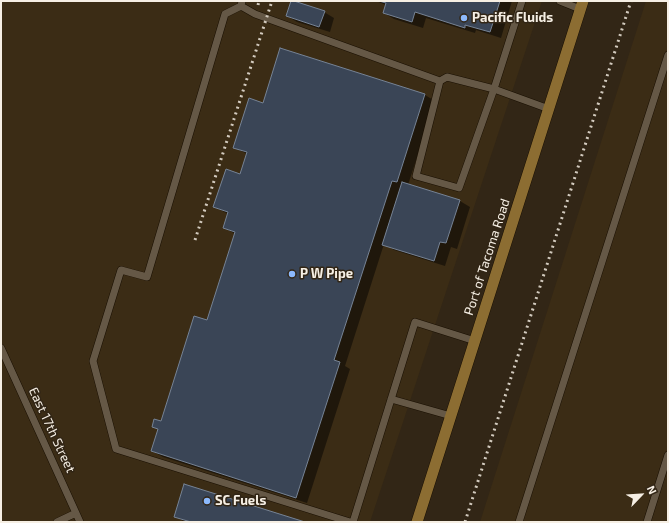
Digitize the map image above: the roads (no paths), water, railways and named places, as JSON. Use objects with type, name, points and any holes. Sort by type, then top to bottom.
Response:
[{"type":"main road","name":"Port of Tacoma Road","points":[[417,522],[582,5]]},
{"type":"lane","points":[[440,81],[416,176],[459,188],[494,89],[522,1]]},
{"type":"lane","points":[[560,1],[582,5]]},
{"type":"lane","points":[[350,522],[116,449],[93,361],[121,270],[147,277],[225,14],[242,3],[254,14],[440,81],[447,78],[494,89],[549,109]]},
{"type":"lane","points":[[519,522],[668,55]]},
{"type":"lane","points":[[354,522],[415,322],[475,341]]},
{"type":"lane","name":"East 17th Street","points":[[1,348],[80,522]]},
{"type":"lane","points":[[391,399],[450,416]]},
{"type":"lane","points":[[647,522],[668,455]]},
{"type":"lane","points":[[57,522],[76,513]]},
{"type":"railway","points":[[258,5],[259,1]]},
{"type":"railway","points":[[195,240],[272,1]]},
{"type":"railway","points":[[465,522],[631,1]]},
{"type":"place","name":"Pacific Fluids","points":[[464,18]]},
{"type":"place","name":"P W Pipe","points":[[292,274]]},
{"type":"place","name":"SC Fuels","points":[[207,501]]}]
